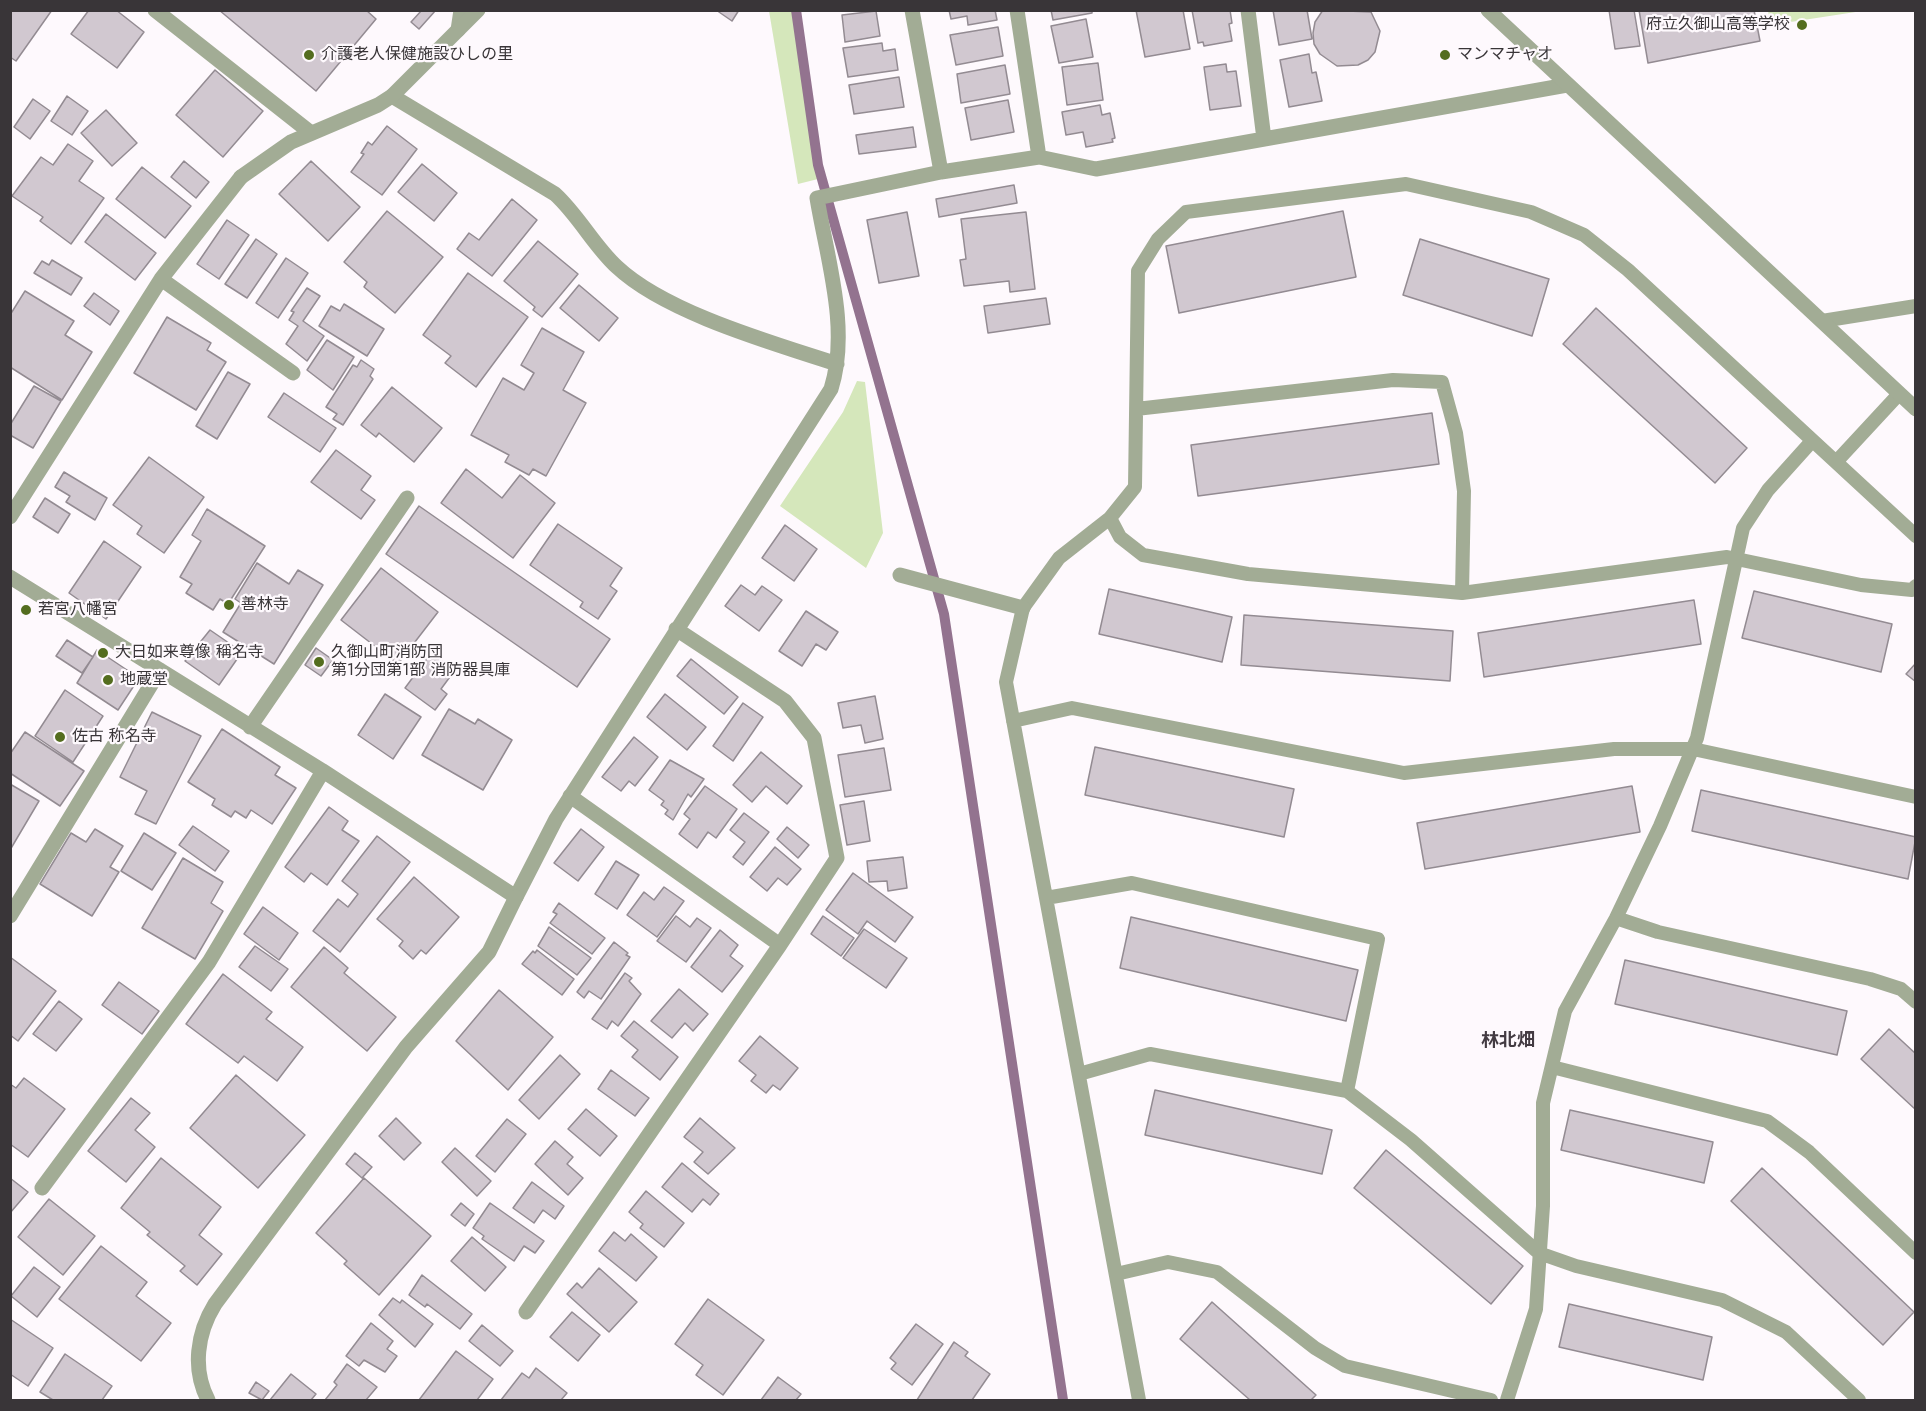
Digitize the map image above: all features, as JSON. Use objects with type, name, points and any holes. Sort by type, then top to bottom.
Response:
[{"type":"street","points":[[155,10],[311,133]]},
{"type":"street","points":[[458,30],[461,10]]},
{"type":"street","points":[[10,517],[161,279],[241,177],[291,142],[378,105],[392,96],[478,10]]},
{"type":"street","points":[[912,10],[941,172]]},
{"type":"street","points":[[1017,10],[1039,157]]},
{"type":"street","points":[[1248,10],[1264,139]]},
{"type":"street","points":[[1488,10],[1916,409]]},
{"type":"street","points":[[208,1401],[201,1381],[198,1349],[206,1318],[406,1047],[454,995],[489,952],[570,796],[676,629],[820,410],[831,389],[837,364],[837,317],[817,198],[941,172],[1039,157],[1096,169],[1567,85]]},
{"type":"street","points":[[392,96],[555,194],[612,263],[656,296],[704,317],[837,364]]},
{"type":"street","points":[[161,279],[293,373]]},
{"type":"street","points":[[250,727],[407,498]]},
{"type":"street","points":[[900,575],[1023,608]]},
{"type":"street","points":[[10,577],[323,771],[516,897]]},
{"type":"street","points":[[526,1312],[780,945],[837,858],[814,738],[785,701],[676,629]]},
{"type":"street","points":[[10,916],[160,670]]},
{"type":"street","points":[[42,1188],[209,962],[323,771]]},
{"type":"street","points":[[570,796],[780,945]]},
{"type":"lane","points":[[1139,1401],[1006,682],[1023,608],[1059,558],[1110,518],[1135,487],[1138,271],[1158,238],[1186,212],[1406,184],[1531,212],[1584,235],[1628,270],[1916,536]]},
{"type":"lane","points":[[1822,321],[1916,306]]},
{"type":"lane","points":[[1136,409],[1393,381],[1442,382],[1456,433],[1464,491],[1462,593]]},
{"type":"lane","points":[[1836,462],[1899,394]]},
{"type":"lane","points":[[1508,1401],[1536,1308],[1543,1103],[1565,1011],[1616,918],[1660,826],[1693,749],[1720,643],[1743,528],[1768,490],[1812,441]]},
{"type":"lane","points":[[1110,518],[1120,537],[1143,555],[1248,574],[1462,593],[1727,557],[1861,585],[1912,590],[1916,586]]},
{"type":"lane","points":[[1013,721],[1072,708],[1404,773],[1614,749],[1693,749],[1916,797]]},
{"type":"lane","points":[[1046,898],[1132,883],[1378,939],[1347,1090]]},
{"type":"lane","points":[[1616,918],[1658,932],[1870,979],[1901,989],[1916,1002]]},
{"type":"lane","points":[[1079,1074],[1150,1054],[1347,1090],[1411,1140],[1539,1253],[1576,1266],[1722,1300],[1786,1332],[1858,1401]]},
{"type":"lane","points":[[1552,1067],[1767,1121],[1809,1152],[1916,1253]]},
{"type":"lane","points":[[1116,1274],[1168,1262],[1217,1272],[1315,1348],[1345,1366],[1491,1401]]},
{"type":"green space","points":[[1768,10],[1862,11],[1771,25]]},
{"type":"green space","points":[[769,11],[792,11],[818,179],[798,184]]},
{"type":"green space","points":[[857,381],[865,382],[883,533],[866,568],[780,506],[843,412]]},
{"type":"building","points":[[10,10],[52,10],[16,61],[10,57]]},
{"type":"building","points":[[89,10],[116,10],[144,32],[117,68],[71,34]]},
{"type":"building","name":"介護老人保健施設ひしの里","points":[[219,10],[366,10],[376,19],[316,91]]},
{"type":"building","points":[[422,10],[436,10],[419,29],[411,22]]},
{"type":"building","points":[[716,10],[739,10],[732,21]]},
{"type":"building","points":[[949,10],[995,10],[997,20],[968,25],[967,16],[951,19]]},
{"type":"building","points":[[1051,10],[1092,10],[1092,13],[1053,20]]},
{"type":"building","points":[[1136,10],[1183,10],[1190,49],[1145,57]]},
{"type":"building","points":[[1192,10],[1230,10],[1232,23],[1229,24],[1232,41],[1204,46],[1203,42],[1198,43]]},
{"type":"building","points":[[1273,10],[1307,10],[1312,39],[1279,45]]},
{"type":"building","points":[[1323,10],[1371,12],[1380,31],[1375,52],[1368,60],[1358,65],[1337,66],[1320,54],[1314,44],[1313,33],[1315,22]]},
{"type":"building","points":[[1609,10],[1634,10],[1640,46],[1615,49]]},
{"type":"building","points":[[1639,10],[1754,10],[1760,41],[1648,63]]},
{"type":"building","points":[[876,11],[880,36],[845,42],[842,15]]},
{"type":"building","points":[[1086,19],[1093,57],[1059,63],[1051,26]]},
{"type":"building","points":[[998,27],[1003,56],[956,65],[950,35]]},
{"type":"building","points":[[882,43],[883,51],[895,49],[898,70],[848,77],[843,48]]},
{"type":"building","points":[[1309,54],[1312,73],[1316,72],[1322,101],[1289,107],[1280,60]]},
{"type":"building","points":[[1098,63],[1103,100],[1067,105],[1062,67]]},
{"type":"building","points":[[1226,64],[1227,72],[1236,71],[1241,106],[1210,110],[1204,67]]},
{"type":"building","points":[[1005,65],[1010,94],[961,103],[957,74]]},
{"type":"building","points":[[215,70],[263,111],[223,157],[176,115]]},
{"type":"building","points":[[899,77],[904,107],[854,114],[849,85]]},
{"type":"building","points":[[67,96],[88,111],[72,135],[51,121]]},
{"type":"building","points":[[33,99],[50,111],[30,139],[14,127]]},
{"type":"building","points":[[1008,100],[1014,132],[971,140],[965,108]]},
{"type":"building","points":[[1100,105],[1102,115],[1110,113],[1115,138],[1112,139],[1113,142],[1086,147],[1083,132],[1066,135],[1062,112]]},
{"type":"building","points":[[106,110],[137,143],[112,166],[81,133]]},
{"type":"building","points":[[387,126],[417,149],[382,195],[351,172],[364,154],[361,153],[368,142],[372,145]]},
{"type":"building","points":[[913,127],[916,147],[859,154],[856,135]]},
{"type":"building","points":[[68,144],[93,161],[79,181],[104,198],[71,244],[40,221],[43,217],[12,196],[41,157],[53,165]]},
{"type":"building","points":[[184,161],[209,182],[196,198],[171,177]]},
{"type":"building","points":[[311,161],[360,207],[328,241],[279,194]]},
{"type":"building","points":[[422,164],[457,193],[434,221],[398,192]]},
{"type":"building","points":[[142,167],[191,206],[165,238],[116,199]]},
{"type":"building","points":[[1014,185],[1017,203],[939,217],[936,199]]},
{"type":"building","points":[[512,199],[537,220],[492,276],[457,249],[469,233],[479,240]]},
{"type":"building","points":[[387,211],[443,257],[395,313],[364,287],[367,282],[344,262]]},
{"type":"building","points":[[1343,211],[1356,277],[1179,313],[1166,246]]},
{"type":"building","points":[[907,212],[919,276],[879,283],[867,220]]},
{"type":"building","points":[[1026,212],[1035,289],[1010,292],[1009,281],[964,286],[960,260],[966,259],[961,219]]},
{"type":"building","points":[[106,214],[156,253],[135,280],[85,242]]},
{"type":"building","points":[[227,220],[249,235],[219,279],[197,264]]},
{"type":"building","points":[[256,239],[277,254],[247,298],[225,284]]},
{"type":"building","points":[[1420,239],[1549,279],[1532,336],[1403,295]]},
{"type":"building","points":[[538,241],[578,274],[542,317],[533,310],[535,307],[504,281]]},
{"type":"building","points":[[286,258],[308,273],[278,318],[256,303]]},
{"type":"building","points":[[52,260],[82,278],[71,295],[34,273],[42,261],[49,265]]},
{"type":"building","points":[[468,273],[528,317],[476,387],[445,363],[451,356],[423,335]]},
{"type":"building","points":[[579,285],[618,318],[599,341],[560,308]]},
{"type":"building","points":[[307,288],[320,296],[303,321],[324,336],[307,361],[286,344],[298,326],[289,320],[294,312],[291,311]]},
{"type":"building","points":[[25,291],[74,321],[65,335],[92,352],[62,400],[10,367],[10,315]]},
{"type":"building","points":[[94,293],[119,311],[110,325],[84,306]]},
{"type":"building","points":[[1046,298],[1050,324],[988,333],[984,306]]},
{"type":"building","points":[[344,304],[384,329],[367,356],[319,326],[331,306],[340,311]]},
{"type":"building","points":[[1596,308],[1747,448],[1715,483],[1563,344]]},
{"type":"building","points":[[167,317],[211,343],[207,350],[226,362],[196,410],[134,373]]},
{"type":"building","points":[[542,328],[584,352],[563,390],[586,403],[546,476],[533,469],[529,475],[505,462],[509,455],[471,435],[503,378],[524,390],[534,373],[521,365]]},
{"type":"building","points":[[327,340],[354,357],[333,390],[307,370]]},
{"type":"building","points":[[361,360],[374,369],[370,376],[373,379],[343,425],[333,419],[337,414],[326,407],[353,365],[357,367]]},
{"type":"building","points":[[228,372],[250,384],[217,439],[196,426]]},
{"type":"building","points":[[34,386],[61,401],[33,448],[10,435],[10,425]]},
{"type":"building","points":[[392,387],[442,428],[414,462],[379,433],[376,437],[361,425]]},
{"type":"building","points":[[284,393],[336,428],[320,452],[268,417]]},
{"type":"building","points":[[1432,413],[1439,464],[1198,496],[1191,445]]},
{"type":"building","points":[[336,450],[371,476],[361,490],[375,500],[361,519],[311,482]]},
{"type":"building","points":[[149,457],[204,497],[164,553],[137,534],[142,526],[113,505]]},
{"type":"building","points":[[466,469],[502,498],[520,475],[555,503],[513,558],[441,503]]},
{"type":"building","points":[[64,472],[107,498],[95,520],[66,502],[70,496],[55,487]]},
{"type":"building","points":[[45,498],[70,514],[58,533],[33,517]]},
{"type":"building","points":[[419,506],[610,639],[577,687],[386,554]]},
{"type":"building","points":[[207,509],[265,546],[228,604],[220,599],[213,610],[186,593],[192,584],[180,577],[201,541],[192,535]]},
{"type":"building","points":[[558,524],[622,568],[610,586],[617,591],[598,619],[580,607],[583,602],[530,565]]},
{"type":"building","points":[[785,525],[817,549],[794,581],[762,558]]},
{"type":"building","points":[[104,541],[141,567],[106,619],[69,593]]},
{"type":"building","points":[[257,563],[289,584],[298,570],[323,585],[274,664],[223,632],[241,603],[235,599]]},
{"type":"building","points":[[381,568],[438,612],[398,664],[341,620]]},
{"type":"building","points":[[741,585],[755,595],[762,586],[782,600],[759,631],[725,606]]},
{"type":"building","points":[[1109,589],[1232,617],[1222,662],[1099,634]]},
{"type":"building","points":[[1754,591],[1892,624],[1881,672],[1742,638]]},
{"type":"building","points":[[1694,600],[1701,644],[1484,677],[1478,633]]},
{"type":"building","points":[[806,611],[838,632],[826,650],[816,644],[802,666],[779,651]]},
{"type":"building","points":[[1244,615],[1453,631],[1450,681],[1241,665]]},
{"type":"building","points":[[210,630],[242,652],[219,685],[185,661]]},
{"type":"building","points":[[67,640],[93,657],[82,673],[56,656]]},
{"type":"building","name":"久御山町消防団 第1分団第1部 消防器具庫","points":[[316,648],[333,660],[321,676],[305,665]]},
{"type":"building","name":"地蔵堂","points":[[97,650],[139,678],[118,710],[77,683]]},
{"type":"building","points":[[431,653],[455,670],[441,689],[447,694],[435,710],[405,688]]},
{"type":"building","points":[[691,659],[738,697],[724,714],[677,676]]},
{"type":"building","points":[[1916,663],[1916,682],[1906,674]]},
{"type":"building","points":[[65,690],[103,716],[73,762],[35,736]]},
{"type":"building","points":[[385,694],[421,717],[393,759],[358,735]]},
{"type":"building","points":[[665,694],[706,727],[687,750],[647,717]]},
{"type":"building","points":[[875,696],[883,739],[865,743],[861,725],[843,728],[838,703]]},
{"type":"building","points":[[743,703],[763,717],[733,761],[713,746]]},
{"type":"building","points":[[449,709],[475,724],[478,719],[512,740],[483,790],[422,755]]},
{"type":"building","points":[[152,712],[201,736],[156,824],[135,814],[147,791],[120,777]]},
{"type":"building","points":[[222,729],[280,767],[275,775],[296,788],[272,824],[251,810],[246,818],[235,811],[231,817],[212,805],[215,799],[188,782]]},
{"type":"building","points":[[25,732],[84,771],[60,806],[10,773],[10,754]]},
{"type":"building","points":[[634,737],[658,757],[635,786],[629,781],[621,791],[602,777]]},
{"type":"building","points":[[1095,747],[1294,789],[1284,837],[1085,795]]},
{"type":"building","points":[[884,748],[891,790],[845,797],[838,755]]},
{"type":"building","points":[[761,752],[802,786],[787,804],[766,786],[752,802],[733,785]]},
{"type":"building","points":[[670,760],[704,779],[691,797],[688,794],[673,820],[665,814],[668,810],[661,805],[664,801],[649,790]]},
{"type":"building","points":[[10,784],[39,801],[10,850]]},
{"type":"building","points":[[705,786],[737,809],[716,838],[708,832],[697,848],[679,834],[690,819],[684,814]]},
{"type":"building","points":[[1632,786],[1640,832],[1425,869],[1417,823]]},
{"type":"building","points":[[1701,790],[1916,837],[1908,879],[1692,831]]},
{"type":"building","points":[[864,801],[870,841],[847,845],[840,805]]},
{"type":"building","points":[[329,807],[348,821],[342,830],[359,841],[327,885],[311,873],[304,882],[285,867]]},
{"type":"building","points":[[744,813],[769,832],[743,865],[733,857],[745,842],[730,830]]},
{"type":"building","points":[[193,826],[229,851],[215,871],[179,845]]},
{"type":"building","points":[[787,827],[809,845],[798,858],[777,839]]},
{"type":"building","points":[[95,829],[123,846],[110,867],[119,872],[92,916],[40,884],[71,833],[86,842]]},
{"type":"building","points":[[581,829],[604,847],[578,881],[554,863]]},
{"type":"building","points":[[144,833],[176,853],[152,890],[121,871]]},
{"type":"building","points":[[377,836],[410,862],[340,952],[313,931],[338,899],[348,907],[358,894],[342,881]]},
{"type":"building","points":[[775,847],[801,869],[787,885],[778,878],[767,891],[750,877]]},
{"type":"building","points":[[903,857],[907,888],[888,891],[887,881],[869,882],[867,861]]},
{"type":"building","points":[[183,858],[223,882],[211,903],[223,911],[195,959],[142,928]]},
{"type":"building","points":[[616,861],[639,875],[617,909],[595,894]]},
{"type":"building","points":[[853,873],[913,917],[895,942],[867,921],[858,934],[826,910]]},
{"type":"building","points":[[414,877],[459,917],[426,954],[421,950],[413,959],[399,946],[403,941],[377,919]]},
{"type":"building","points":[[664,887],[684,901],[657,937],[627,915],[644,892],[654,900]]},
{"type":"building","points":[[559,903],[605,938],[592,954],[550,923],[557,914],[553,912]]},
{"type":"building","points":[[263,907],[298,933],[279,960],[244,934]]},
{"type":"building","points":[[676,916],[690,927],[697,918],[711,928],[686,962],[657,941]]},
{"type":"building","points":[[823,916],[854,938],[841,956],[811,934]]},
{"type":"building","points":[[1131,917],[1358,970],[1346,1021],[1120,968]]},
{"type":"building","points":[[549,927],[591,958],[577,975],[538,946]]},
{"type":"building","points":[[864,929],[907,958],[886,988],[843,958]]},
{"type":"building","points":[[720,930],[738,945],[730,956],[743,966],[722,992],[691,967]]},
{"type":"building","points":[[614,942],[630,957],[601,999],[589,991],[584,998],[577,992]]},
{"type":"building","points":[[255,946],[288,969],[271,991],[239,967]]},
{"type":"building","points":[[324,947],[348,968],[344,973],[396,1017],[367,1051],[291,987]]},
{"type":"building","points":[[537,950],[574,979],[562,995],[522,964],[533,951],[535,953]]},
{"type":"building","points":[[10,957],[56,991],[18,1041],[10,1035]]},
{"type":"building","points":[[1625,960],[1847,1011],[1837,1055],[1615,1004]]},
{"type":"building","points":[[625,973],[632,978],[629,981],[641,994],[618,1026],[612,1021],[607,1029],[592,1019]]},
{"type":"building","points":[[223,974],[272,1012],[266,1019],[303,1047],[277,1081],[244,1056],[238,1063],[186,1024]]},
{"type":"building","points":[[119,982],[159,1011],[142,1034],[102,1005]]},
{"type":"building","points":[[679,989],[708,1014],[693,1031],[685,1023],[672,1038],[651,1021]]},
{"type":"building","points":[[499,990],[553,1037],[508,1090],[456,1041]]},
{"type":"building","points":[[59,1001],[82,1019],[56,1051],[33,1034]]},
{"type":"building","points":[[634,1021],[678,1057],[660,1080],[632,1057],[638,1050],[621,1036]]},
{"type":"building","points":[[1889,1029],[1916,1054],[1916,1110],[1861,1059]]},
{"type":"building","points":[[760,1036],[798,1068],[780,1090],[773,1085],[766,1093],[751,1081],[756,1075],[739,1061]]},
{"type":"building","points":[[560,1055],[580,1074],[539,1119],[519,1100]]},
{"type":"building","points":[[611,1070],[649,1098],[635,1116],[598,1089]]},
{"type":"building","points":[[236,1075],[305,1135],[258,1188],[190,1128]]},
{"type":"building","points":[[24,1078],[65,1109],[28,1157],[10,1144],[10,1084],[16,1088]]},
{"type":"building","points":[[1155,1090],[1332,1130],[1322,1174],[1145,1135]]},
{"type":"building","points":[[131,1098],[150,1113],[135,1130],[155,1147],[126,1182],[88,1151]]},
{"type":"building","points":[[586,1109],[617,1136],[600,1156],[568,1129]]},
{"type":"building","points":[[1570,1110],[1713,1142],[1704,1183],[1561,1150]]},
{"type":"building","points":[[396,1118],[421,1143],[404,1160],[379,1136]]},
{"type":"building","points":[[700,1118],[735,1148],[708,1174],[694,1162],[703,1152],[684,1137]]},
{"type":"building","points":[[507,1119],[526,1134],[495,1172],[476,1156]]},
{"type":"building","points":[[555,1141],[573,1157],[567,1164],[583,1178],[568,1195],[535,1164]]},
{"type":"building","points":[[455,1148],[491,1181],[477,1196],[442,1162]]},
{"type":"building","points":[[1386,1150],[1523,1266],[1491,1304],[1354,1188]]},
{"type":"building","points":[[355,1153],[372,1167],[362,1178],[346,1164]]},
{"type":"building","points":[[161,1158],[221,1207],[199,1235],[222,1254],[197,1285],[180,1271],[185,1266],[147,1235],[150,1232],[121,1208]]},
{"type":"building","points":[[682,1163],[719,1194],[710,1205],[703,1199],[692,1212],[662,1187]]},
{"type":"building","points":[[1762,1168],[1914,1312],[1883,1345],[1731,1201]]},
{"type":"building","points":[[10,1178],[28,1192],[10,1213]]},
{"type":"building","points":[[364,1178],[431,1236],[379,1295],[344,1264],[347,1261],[316,1233]]},
{"type":"building","points":[[532,1182],[564,1206],[555,1219],[543,1210],[534,1223],[513,1208]]},
{"type":"building","points":[[646,1191],[684,1223],[664,1247],[640,1228],[643,1224],[629,1212]]},
{"type":"building","points":[[49,1199],[95,1236],[63,1275],[18,1237]]},
{"type":"building","points":[[461,1203],[474,1214],[465,1226],[451,1215]]},
{"type":"building","points":[[490,1203],[544,1241],[535,1253],[524,1246],[514,1261],[482,1239],[484,1236],[473,1228]]},
{"type":"building","points":[[614,1232],[625,1241],[631,1234],[657,1257],[636,1281],[599,1251]]},
{"type":"building","points":[[472,1237],[506,1267],[485,1291],[451,1261]]},
{"type":"building","points":[[101,1246],[147,1282],[136,1296],[171,1323],[141,1361],[59,1299]]},
{"type":"building","points":[[34,1267],[60,1287],[37,1317],[11,1296]]},
{"type":"building","points":[[599,1268],[637,1302],[609,1332],[567,1294],[577,1283],[582,1288]]},
{"type":"building","points":[[422,1275],[472,1314],[460,1329],[427,1304],[425,1307],[409,1295]]},
{"type":"building","points":[[393,1298],[400,1303],[402,1300],[433,1324],[415,1347],[379,1315]]},
{"type":"building","points":[[708,1299],[764,1340],[723,1395],[696,1375],[703,1365],[675,1344]]},
{"type":"building","points":[[1212,1302],[1316,1395],[1311,1400],[1250,1400],[1180,1339]]},
{"type":"building","points":[[1569,1304],[1712,1337],[1703,1380],[1559,1347]]},
{"type":"building","points":[[572,1312],[600,1335],[578,1361],[550,1337]]},
{"type":"building","points":[[10,1319],[53,1348],[28,1386],[10,1374]]},
{"type":"building","points":[[371,1323],[393,1341],[387,1349],[397,1356],[385,1372],[364,1360],[359,1366],[346,1356]]},
{"type":"building","points":[[916,1324],[943,1344],[912,1385],[891,1369],[896,1363],[890,1358]]},
{"type":"building","points":[[482,1325],[513,1351],[500,1366],[469,1341]]},
{"type":"building","points":[[954,1342],[968,1352],[965,1356],[990,1374],[972,1400],[917,1400]]},
{"type":"building","points":[[456,1351],[493,1379],[477,1400],[419,1400]]},
{"type":"building","points":[[65,1354],[112,1386],[102,1400],[53,1400],[40,1392]]},
{"type":"building","points":[[347,1364],[377,1387],[366,1400],[325,1400],[337,1385],[334,1382]]},
{"type":"building","points":[[536,1368],[567,1393],[561,1400],[501,1400],[522,1373],[529,1378]]},
{"type":"building","points":[[291,1374],[316,1394],[311,1400],[270,1400]]},
{"type":"building","points":[[778,1377],[801,1394],[796,1400],[761,1400]]},
{"type":"building","points":[[256,1382],[269,1391],[262,1400],[249,1393]]},
{"type":"waterway","points":[[796,10],[818,165],[944,614],[1063,1400]]},
{"type":"place","name":"府立久御山高等学校","points":[[1802,25]]},
{"type":"place","name":"介護老人保健施設ひしの里","points":[[309,55]]},
{"type":"place","name":"マンマチャオ","points":[[1445,55]]},
{"type":"place","name":"善林寺","points":[[229,605]]},
{"type":"place","name":"若宮八幡宮","points":[[26,610]]},
{"type":"place","name":"大日如来尊像 稱名寺","points":[[103,653]]},
{"type":"place","name":"久御山町消防団 第1分団第1部 消防器具庫","points":[[319,662]]},
{"type":"place","name":"地蔵堂","points":[[108,680]]},
{"type":"place","name":"佐古 称名寺","points":[[60,737]]},
{"type":"district","name":"林北畑","points":[[1508,1042]]}]
